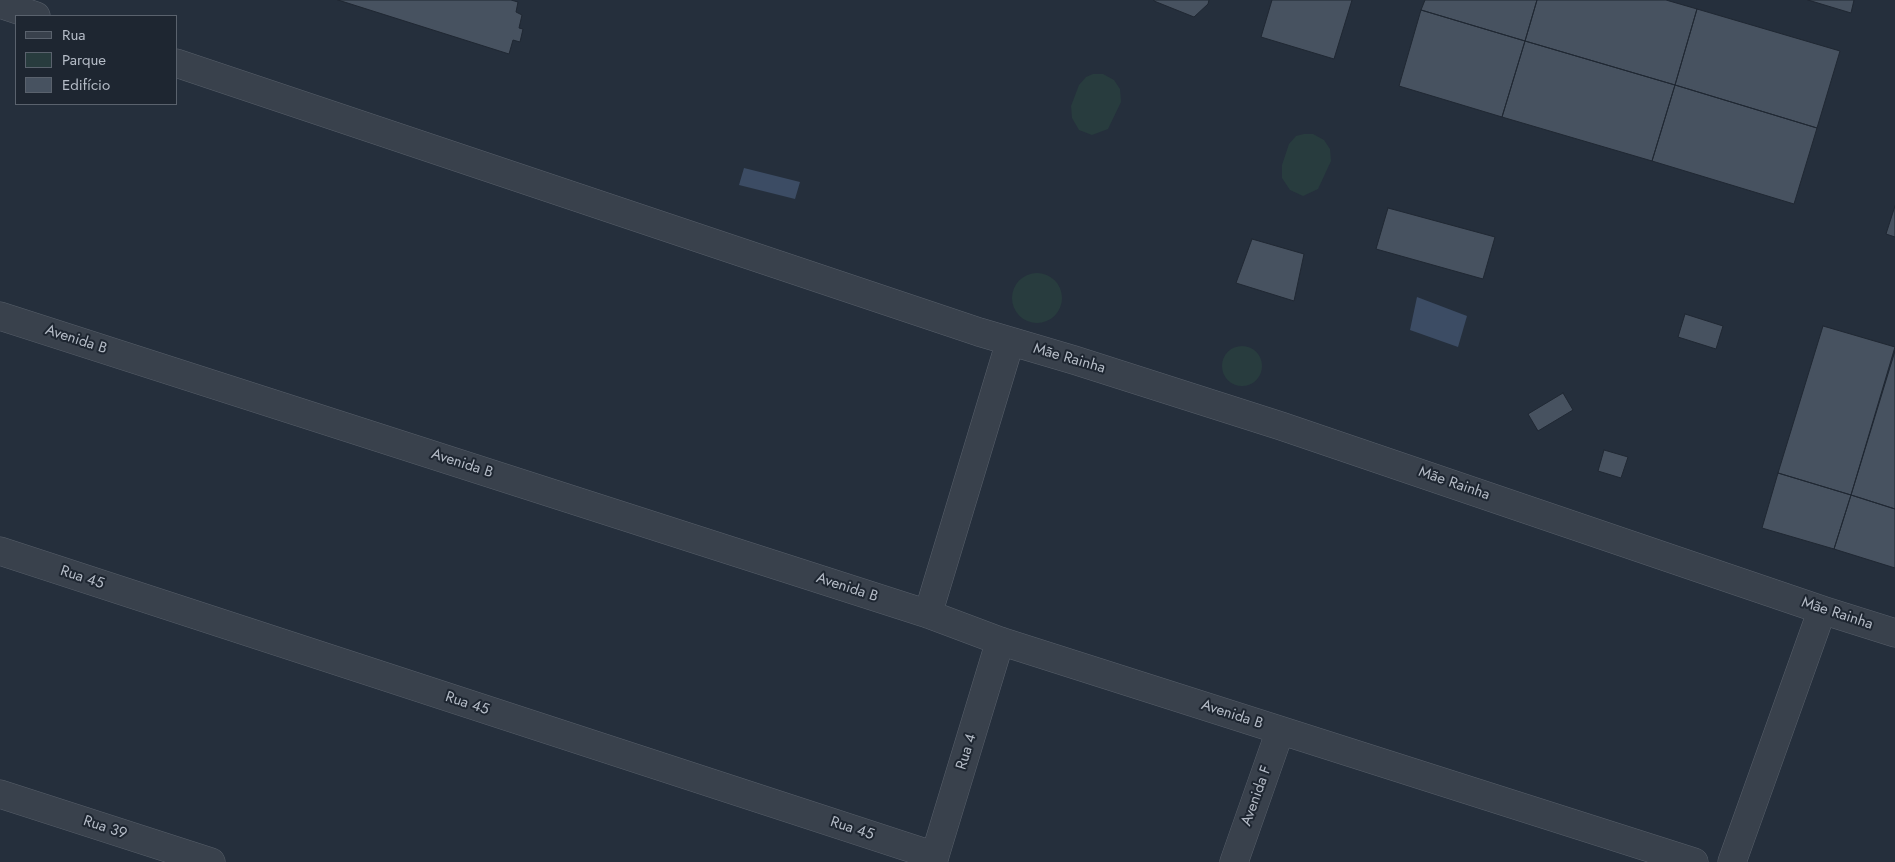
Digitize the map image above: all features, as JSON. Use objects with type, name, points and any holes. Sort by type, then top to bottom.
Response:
[{"type":"street","points":[[0,4],[33,15]]},
{"type":"street","name":"Mãe Rainha","points":[[178,64],[1010,342],[1074,360],[1281,426],[1822,610],[1895,633]]},
{"type":"street","name":"Avenida B","points":[[0,316],[928,614],[1000,641],[1694,862]]},
{"type":"street","points":[[928,614],[1010,342]]},
{"type":"street","name":"Rua 45","points":[[0,551],[934,859]]},
{"type":"street","points":[[1732,862],[1822,610]]},
{"type":"street","name":"Rua 4","points":[[934,859],[1000,641]]},
{"type":"street","name":"Avenida F","points":[[1234,862],[1280,731]]},
{"type":"street","name":"Rua 39","points":[[0,794],[211,862]]},
{"type":"green space","points":[[1093,74],[1103,74],[1114,80],[1120,89],[1121,102],[1108,129],[1092,135],[1079,130],[1072,118],[1071,106],[1079,85],[1086,77]]},
{"type":"green space","points":[[1313,134],[1324,140],[1330,149],[1331,161],[1318,189],[1303,196],[1290,190],[1282,178],[1282,165],[1289,144],[1296,136]]},
{"type":"green space","points":[[1037,273],[1047,275],[1055,280],[1060,288],[1062,298],[1060,308],[1055,316],[1047,321],[1037,323],[1027,321],[1019,316],[1014,308],[1012,298],[1014,288],[1019,280],[1027,275]]},
{"type":"green space","points":[[1242,346],[1256,352],[1262,366],[1256,380],[1242,386],[1228,380],[1222,366],[1228,352]]},
{"type":"water","points":[[744,168],[800,182],[795,199],[739,185]]},
{"type":"water","points":[[1417,297],[1467,316],[1458,347],[1410,330]]},
{"type":"building","points":[[338,0],[511,0],[518,2],[516,12],[522,15],[519,28],[523,29],[520,42],[513,40],[509,54]]},
{"type":"building","points":[[1154,0],[1209,0],[1208,4],[1194,17]]},
{"type":"building","points":[[1272,0],[1352,0],[1334,59],[1261,37]]},
{"type":"building","points":[[1425,0],[1537,0],[1525,41],[1421,10]]},
{"type":"building","points":[[1537,0],[1666,0],[1697,9],[1675,85],[1525,41]]},
{"type":"building","points":[[1808,0],[1854,0],[1851,13]]},
{"type":"building","points":[[1697,9],[1840,51],[1817,128],[1675,85]]},
{"type":"building","points":[[1421,10],[1525,41],[1502,117],[1399,86]]},
{"type":"building","points":[[1525,41],[1675,85],[1652,161],[1502,117]]},
{"type":"building","points":[[1675,85],[1817,128],[1794,204],[1652,161]]},
{"type":"building","points":[[1895,206],[1895,237],[1886,234]]},
{"type":"building","points":[[1388,208],[1495,237],[1483,279],[1376,249]]},
{"type":"building","points":[[1252,239],[1304,254],[1294,301],[1236,283]]},
{"type":"building","points":[[1685,314],[1723,326],[1716,349],[1678,337]]},
{"type":"building","points":[[1823,326],[1895,347],[1851,495],[1778,473]]},
{"type":"building","points":[[1895,351],[1895,509],[1851,495]]},
{"type":"building","points":[[1563,393],[1573,410],[1538,431],[1528,414]]},
{"type":"building","points":[[1604,450],[1628,457],[1621,478],[1598,471]]},
{"type":"building","points":[[1778,473],[1851,495],[1834,549],[1762,528]]},
{"type":"building","points":[[1851,495],[1895,509],[1895,568],[1834,549]]}]
